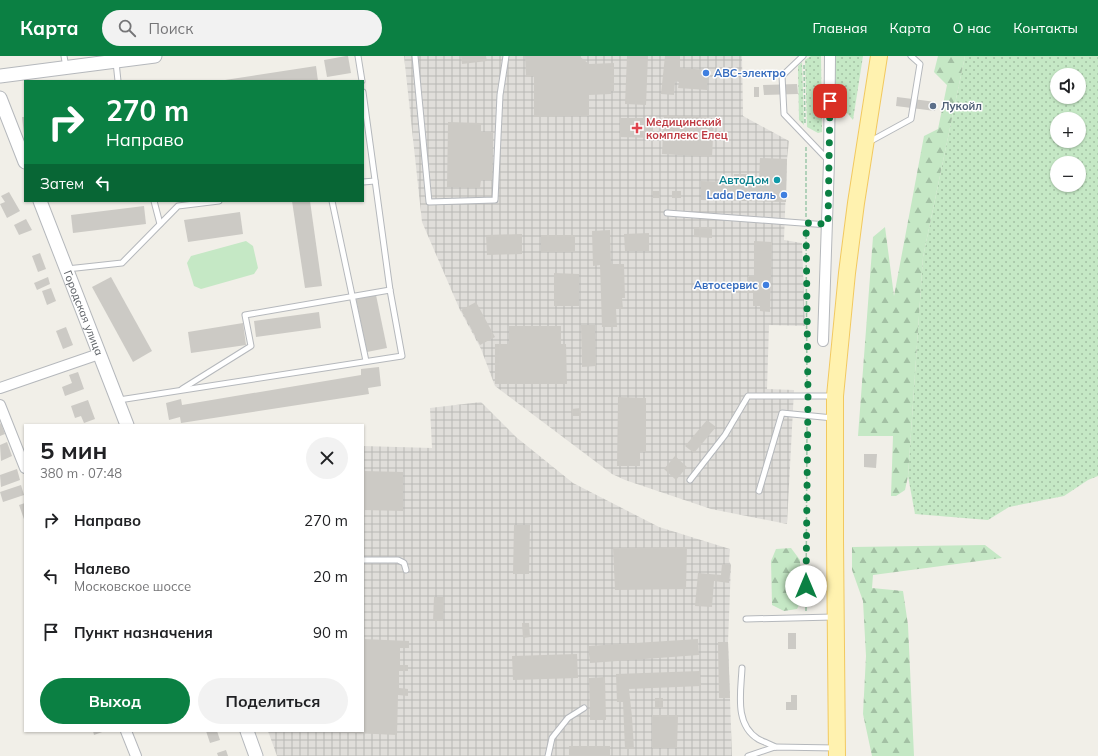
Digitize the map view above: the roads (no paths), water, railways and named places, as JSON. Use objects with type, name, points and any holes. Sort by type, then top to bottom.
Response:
[{"type":"main road","points":[[837,752],[835,396],[847,272],[864,144],[879,56]]},
{"type":"street","points":[[0,76],[65,62],[116,62],[156,56]]},
{"type":"street","points":[[823,341],[828,224],[830,56]]},
{"type":"street","points":[[0,98],[24,159]]},
{"type":"street","name":"Городская улица","points":[[40,202],[127,424]]},
{"type":"street","points":[[0,388],[99,354]]},
{"type":"street","points":[[0,405],[24,465]]},
{"type":"street","points":[[126,732],[136,756]]},
{"type":"street","points":[[247,732],[256,756]]},
{"type":"lane","points":[[358,56],[362,80]]},
{"type":"lane","points":[[415,56],[429,202],[495,200],[500,95],[506,56]]},
{"type":"lane","points":[[803,56],[782,76],[784,114],[829,161]]},
{"type":"lane","points":[[864,144],[911,119],[920,64],[911,56]]},
{"type":"lane","points":[[116,62],[118,80]]},
{"type":"lane","points":[[117,401],[402,356],[390,290],[364,99]]},
{"type":"lane","points":[[364,182],[375,181]]},
{"type":"lane","points":[[154,202],[160,224]]},
{"type":"lane","points":[[66,269],[122,263],[178,206],[211,202]]},
{"type":"lane","points":[[332,202],[366,361]]},
{"type":"lane","points":[[667,213],[828,224]]},
{"type":"lane","points":[[179,390],[251,346],[245,315],[390,290]]},
{"type":"lane","points":[[690,480],[725,435],[748,396],[835,396]]},
{"type":"lane","points":[[759,491],[782,413],[835,418]]},
{"type":"lane","points":[[364,560],[398,560],[404,563],[406,570]]},
{"type":"lane","points":[[746,619],[836,617]]},
{"type":"lane","points":[[742,668],[740,708],[742,719],[749,730],[757,738],[775,747],[837,752]]},
{"type":"lane","points":[[548,756],[552,738],[568,718],[584,708]]},
{"type":"lane","points":[[748,756],[775,747]]},
{"type":"place","name":"АВС-электро","points":[[706,73]]},
{"type":"place","name":"Лукойл","points":[[933,106]]},
{"type":"place","name":"Медицинский комплекс Елец","points":[[637,128]]},
{"type":"place","name":"АвтоДом","points":[[777,180]]},
{"type":"place","name":"Lada Dеталь","points":[[784,195]]},
{"type":"place","name":"Автосервис","points":[[766,285]]}]
